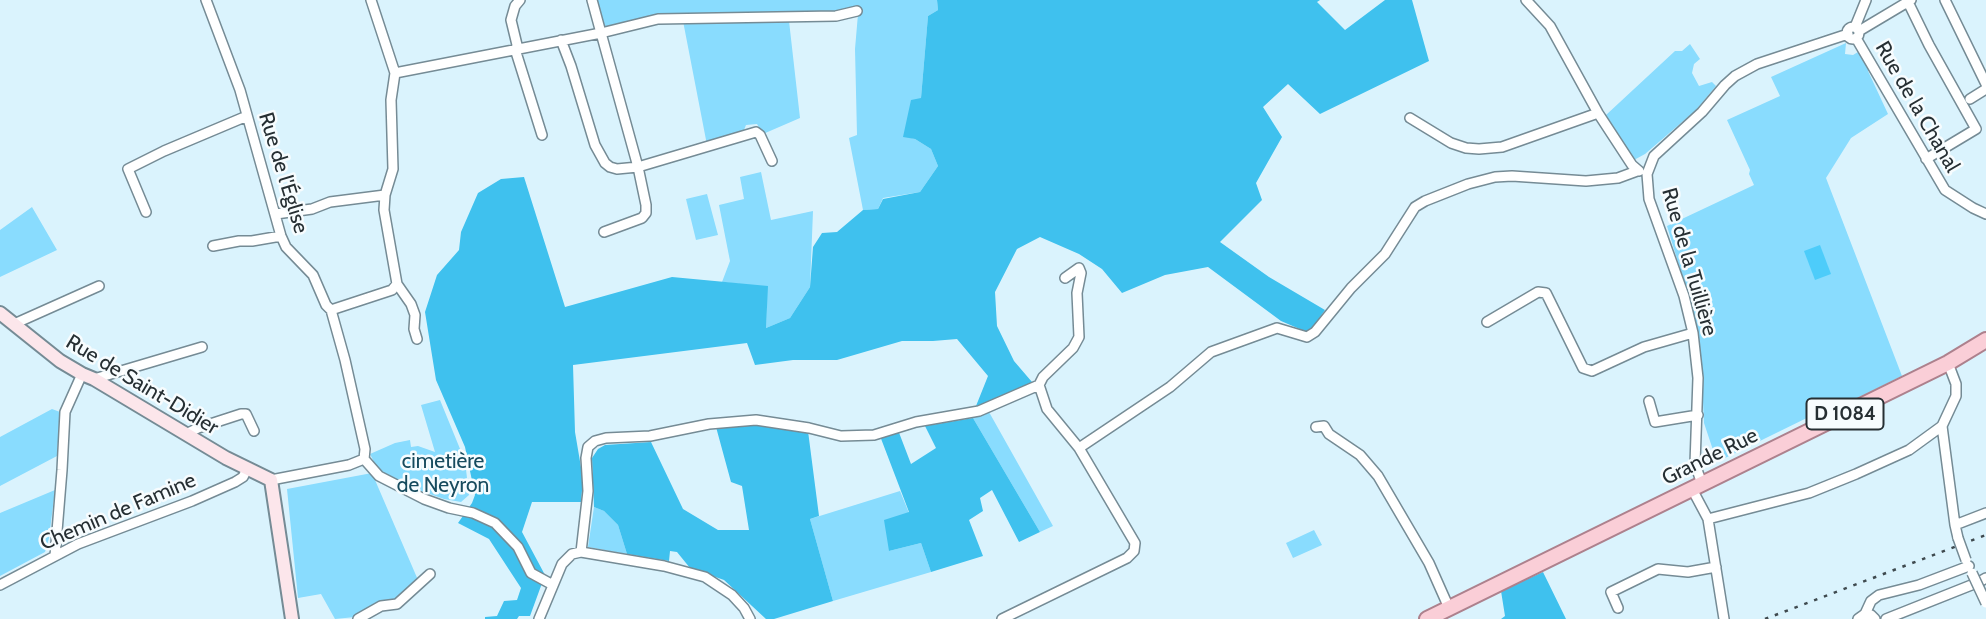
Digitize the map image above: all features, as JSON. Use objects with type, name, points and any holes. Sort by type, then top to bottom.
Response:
[{"type":"main road","name":"Grande Rue","points":[[1449,608],[1948,363],[1986,340]]},
{"type":"main road","name":"D 1084","points":[[1427,619],[1449,608]]},
{"type":"street","name":"Rue de l'Église","points":[[206,0],[240,90],[281,236],[286,247],[313,275],[326,305],[331,310],[365,449],[364,459]]},
{"type":"street","points":[[371,0],[395,73],[391,100],[393,169],[385,195],[384,221],[397,284],[415,315],[414,329],[417,339]]},
{"type":"street","points":[[592,0],[646,205],[646,214],[642,218],[604,232]]},
{"type":"street","points":[[1079,448],[1170,387],[1211,352],[1277,328],[1307,337],[1385,254],[1415,207],[1425,201],[1468,184],[1495,177],[1586,181],[1642,173],[1598,113],[1550,26],[1526,0]]},
{"type":"street","points":[[1854,32],[1866,0]]},
{"type":"street","points":[[1944,0],[1986,87],[1970,99]]},
{"type":"street","points":[[520,1],[515,6],[511,20],[516,49],[542,135]]},
{"type":"street","points":[[1854,32],[1909,1],[1929,45],[1976,129],[1926,159]]},
{"type":"street","points":[[395,73],[601,33],[658,19],[836,16],[857,11]]},
{"type":"street","name":"Rue de la Chanal","points":[[1642,173],[1654,156],[1702,112],[1735,76],[1757,64],[1854,32],[1945,190],[1986,214]]},
{"type":"street","points":[[561,40],[595,145],[610,167],[638,167],[757,132],[772,161]]},
{"type":"street","points":[[1410,118],[1451,143],[1479,149],[1502,147],[1598,113]]},
{"type":"street","points":[[146,212],[128,169],[247,116]]},
{"type":"street","name":"Rue de la Tuillière","points":[[1642,173],[1684,296],[1693,332],[1698,378],[1695,464],[1697,487],[1708,519],[1724,619]]},
{"type":"street","points":[[275,214],[312,209],[330,202],[385,195]]},
{"type":"street","points":[[213,246],[281,236]]},
{"type":"street","points":[[1002,619],[1127,558],[1134,551],[1135,544],[1079,448],[1047,409],[1040,385],[1043,377],[1073,348],[1079,337],[1079,268],[1065,278]]},
{"type":"street","points":[[331,310],[392,290],[397,284]]},
{"type":"street","points":[[14,324],[99,286]]},
{"type":"street","points":[[1488,322],[1538,292],[1546,293],[1583,368],[1592,371],[1644,347],[1693,332]]},
{"type":"street","name":"Rue de Saint-Didier","points":[[0,313],[41,348],[247,469],[271,480]]},
{"type":"street","points":[[55,556],[65,412],[88,376],[202,347]]},
{"type":"street","points":[[1708,519],[1809,493],[1909,450],[1942,426],[1956,396],[1956,384],[1948,363]]},
{"type":"street","points":[[581,552],[588,491],[586,458],[588,447],[595,440],[650,436],[709,424],[757,420],[841,436],[874,435],[916,422],[979,411],[1040,385]]},
{"type":"street","points":[[1649,401],[1655,422],[1698,415]]},
{"type":"street","points":[[186,433],[242,414],[246,414],[254,431]]},
{"type":"street","points":[[1316,426],[1324,426],[1329,434],[1360,455],[1378,476],[1429,564],[1449,608]]},
{"type":"street","points":[[1942,426],[1958,538],[1986,603]]},
{"type":"street","points":[[292,619],[271,480],[349,465],[364,459],[379,476],[424,499],[473,513],[495,523],[518,547],[531,573],[552,585]]},
{"type":"street","name":"Chemin de Famine","points":[[0,585],[88,540],[180,506],[235,482],[243,477],[247,469]]},
{"type":"street","points":[[1955,524],[1986,513]]},
{"type":"street","points":[[539,619],[562,564],[566,558],[581,552],[675,569],[705,578],[732,595],[750,619]]},
{"type":"street","points":[[1866,617],[1871,601],[1879,595],[1919,585],[1969,566]]},
{"type":"street","points":[[1618,608],[1611,592],[1658,569],[1688,572],[1716,567]]},
{"type":"street","points":[[358,619],[381,606],[397,604],[430,574]]},
{"type":"street","points":[[1886,619],[1980,581]]},
{"type":"green space","points":[[596,0],[937,0],[938,10],[928,16],[921,98],[904,136],[931,149],[938,166],[920,192],[883,198],[878,209],[863,210],[849,138],[857,135],[855,49],[858,14],[850,11],[682,16],[604,29]]},
{"type":"green space","points":[[683,21],[789,21],[800,118],[763,134],[757,124],[746,125],[742,135],[707,145]]},
{"type":"green space","points":[[1846,43],[1845,54],[1853,55],[1858,52],[1870,70],[1868,71],[1888,114],[1851,138],[1826,178],[1902,376],[1855,399],[1819,412],[1717,462],[1704,423],[1696,322],[1667,226],[1754,185],[1727,120],[1780,96],[1771,77]]},
{"type":"green space","points":[[1690,44],[1700,59],[1694,64],[1692,73],[1699,86],[1712,82],[1716,86],[1696,110],[1645,154],[1634,160],[1606,115],[1675,51],[1682,51]]},
{"type":"green space","points":[[761,172],[771,220],[813,211],[810,287],[790,318],[766,328],[767,287],[722,282],[730,261],[719,205],[744,199],[740,177]]},
{"type":"green space","points":[[707,194],[718,235],[696,240],[686,199]]},
{"type":"green space","points":[[32,207],[57,250],[0,277],[0,230]]},
{"type":"green space","name":"cimetière de Neyron","points":[[440,400],[465,461],[469,495],[461,502],[404,485],[378,470],[370,454],[395,443],[410,440],[411,447],[418,446],[435,452],[421,405]]},
{"type":"green space","points":[[52,409],[60,412],[57,456],[0,486],[0,437]]},
{"type":"green space","points":[[989,412],[1053,526],[1040,532],[973,418]]},
{"type":"green space","points":[[372,473],[418,580],[396,600],[383,600],[355,617],[335,619],[321,594],[298,598],[287,489]]},
{"type":"green space","points":[[55,490],[45,552],[0,576],[0,513]]},
{"type":"green space","points":[[900,491],[909,513],[889,551],[921,543],[931,572],[833,601],[810,519]]},
{"type":"green space","points":[[594,507],[604,511],[618,525],[627,554],[588,547]]},
{"type":"green space","points":[[1314,530],[1322,545],[1293,558],[1286,543]]},
{"type":"shaded area","points":[[937,0],[1320,0],[1317,2],[1345,30],[1385,0],[1412,0],[1429,61],[1320,114],[1288,84],[1263,107],[1282,137],[1256,183],[1262,200],[1220,242],[1269,277],[1325,310],[1309,333],[1281,321],[1208,267],[1165,275],[1122,293],[1102,269],[1079,254],[1040,237],[1017,249],[995,292],[997,326],[1014,361],[1032,382],[976,406],[988,376],[957,339],[902,341],[837,360],[793,360],[755,365],[747,343],[573,365],[575,432],[583,479],[581,502],[532,502],[522,532],[545,575],[530,616],[519,616],[517,619],[485,619],[497,616],[504,601],[517,600],[521,588],[489,539],[458,523],[475,495],[465,447],[436,380],[425,312],[437,275],[459,250],[461,232],[478,193],[501,179],[524,177],[565,307],[672,277],[768,286],[766,328],[790,318],[810,287],[813,247],[822,233],[837,232],[863,210],[878,209],[883,199],[920,192],[938,166],[931,149],[915,139],[903,137],[911,100],[921,98],[928,16],[938,10]]},
{"type":"shaded area","points":[[1820,245],[1831,274],[1815,280],[1804,251]]},
{"type":"shaded area","points":[[973,418],[1040,532],[1019,542],[992,490],[980,498],[983,511],[969,520],[983,556],[931,572],[921,543],[889,551],[884,520],[909,512],[880,436],[898,430],[911,464],[936,448],[925,426]]},
{"type":"shaded area","points":[[759,424],[808,431],[819,516],[810,519],[833,601],[774,619],[766,619],[724,580],[690,568],[677,552],[670,551],[669,561],[627,554],[618,525],[604,511],[594,507],[592,458],[598,449],[605,445],[651,442],[683,509],[718,530],[749,530],[742,486],[731,482],[716,427]]},
{"type":"shaded area","points":[[1543,572],[1566,619],[1501,619],[1505,616],[1501,591]]},
{"type":"railway","points":[[1765,619],[1986,535]]}]
